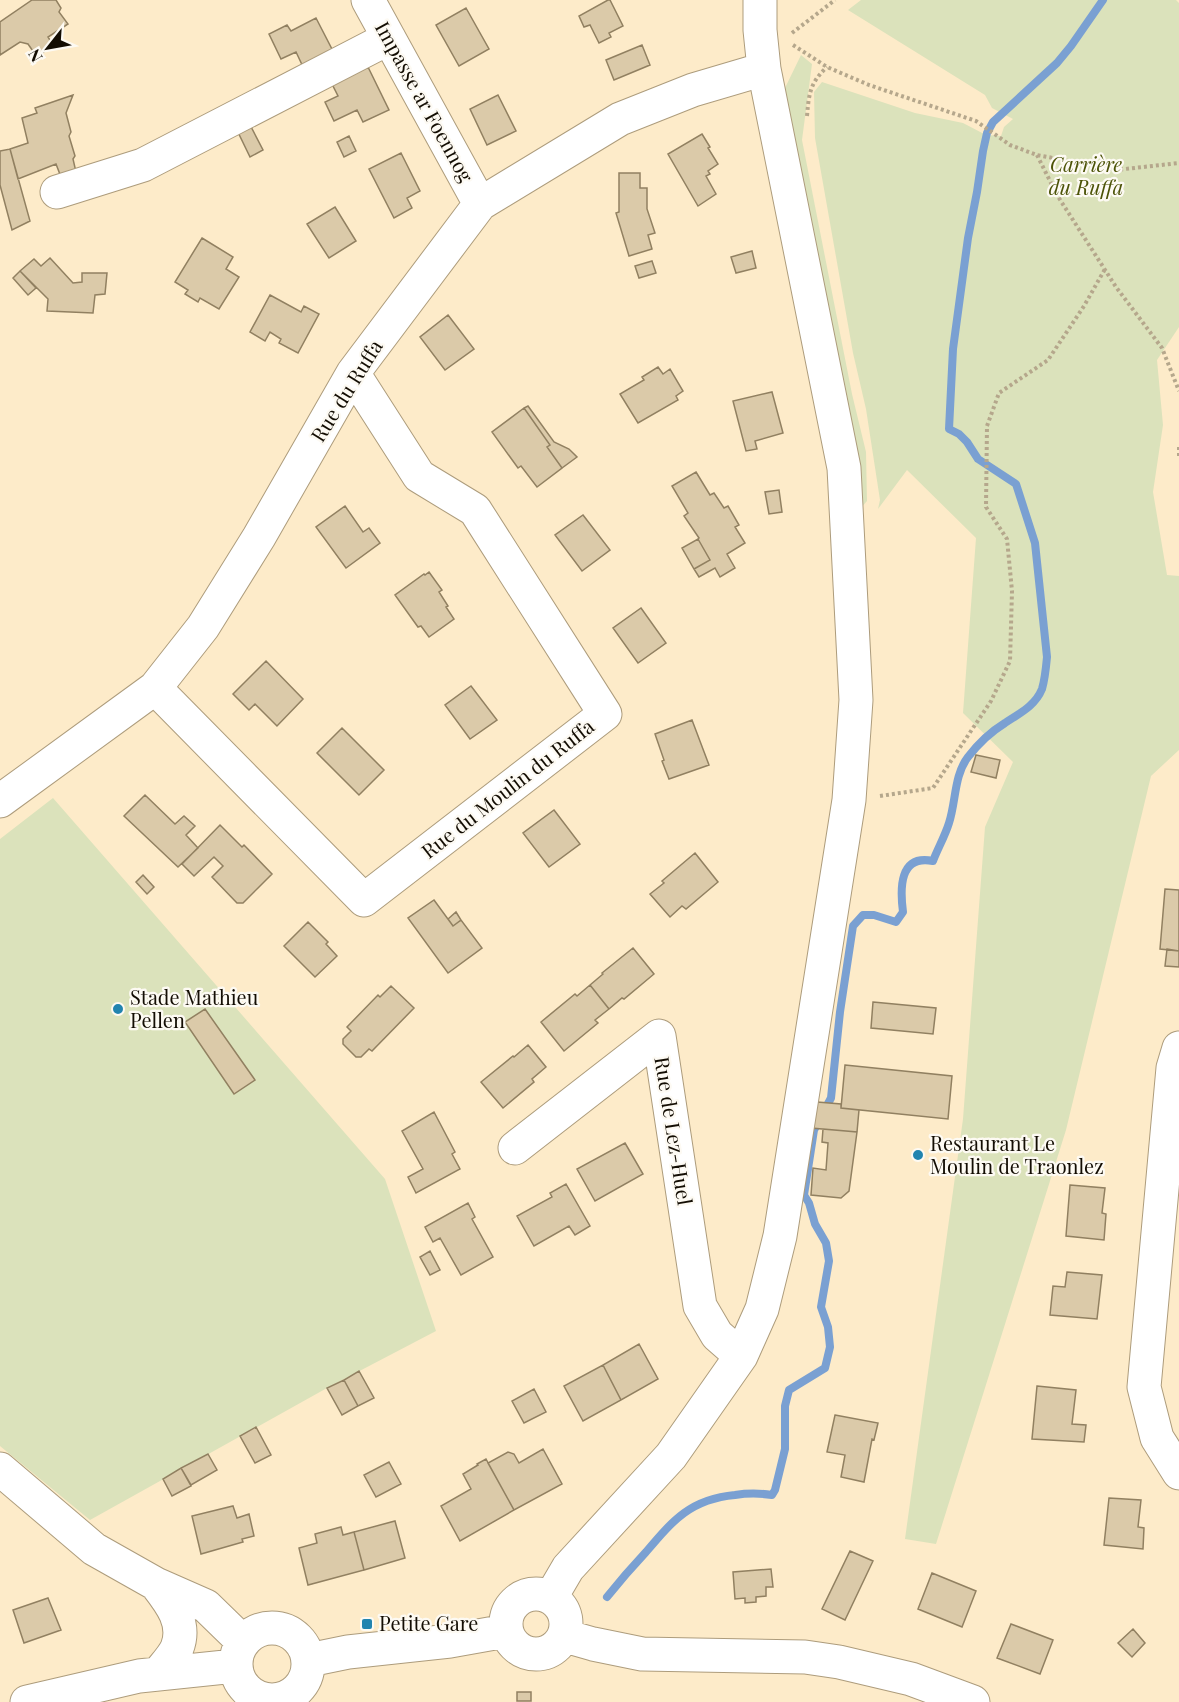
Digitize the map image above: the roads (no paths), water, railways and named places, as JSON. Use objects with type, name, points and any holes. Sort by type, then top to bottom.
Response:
[{"type":"street","name":"Impasse ar Foennog","points":[[368,0],[480,204]]},
{"type":"street","points":[[551,1597],[568,1568],[671,1456],[741,1356],[762,1309],[780,1236],[849,800],[856,700],[844,468],[764,69],[760,0]]},
{"type":"street","points":[[57,192],[143,165],[389,38]]},
{"type":"street","name":"Rue du Ruffa","points":[[0,801],[155,688],[209,617],[259,537],[353,374],[480,204],[620,119],[693,90],[764,69]]},
{"type":"street","name":"Rue du Moulin du Ruffa","points":[[155,688],[364,900],[605,714],[475,510],[419,476],[353,374]]},
{"type":"street","name":"Rue de Lez-Huel","points":[[515,1148],[658,1036],[700,1306],[717,1335],[741,1356]]},
{"type":"street","points":[[1179,1048],[1173,1068],[1143,1387],[1157,1438],[1179,1473]]},
{"type":"street","points":[[0,1469],[94,1549],[156,1584],[206,1606],[239,1654]]},
{"type":"street","points":[[156,1584],[174,1606],[180,1628],[177,1647],[158,1674]]},
{"type":"street","points":[[534,1594],[551,1597],[562,1607],[567,1621],[565,1635],[556,1648],[549,1652],[542,1655],[526,1654],[513,1645],[506,1631],[507,1614],[518,1599],[534,1594]]},
{"type":"street","points":[[267,1627],[282,1628],[295,1635],[304,1646],[309,1660],[308,1672],[303,1683],[284,1700],[262,1699],[252,1694],[243,1687],[238,1677],[239,1654],[253,1632],[267,1627]]},
{"type":"street","points":[[309,1660],[506,1631]]},
{"type":"street","points":[[565,1635],[593,1644],[642,1654],[805,1657],[839,1662],[911,1679],[973,1702]]},
{"type":"street","points":[[27,1702],[239,1654]]},
{"type":"waterway","points":[[607,1597],[665,1530],[684,1513],[706,1501],[720,1497],[749,1494],[772,1495],[775,1490],[785,1449],[785,1406],[789,1390],[825,1368],[830,1347],[828,1327],[821,1307],[829,1261],[826,1243],[815,1224],[809,1203],[804,1195],[814,1130],[831,1098],[840,1012],[853,926],[863,915],[874,915],[896,922],[903,912],[904,875],[914,863],[922,860],[933,861],[946,833],[963,764],[990,734],[1031,705],[1042,689],[1047,657],[1035,543],[1016,484],[978,459],[967,442],[959,434],[949,429],[953,349],[968,238],[987,133],[993,122],[1057,63],[1103,0]]},
{"type":"place","name":"Stade Mathieu Pellen","points":[[118,1009]]},
{"type":"place","name":"Restaurant Le Moulin de Traonlez","points":[[918,1155]]},
{"type":"place","name":"Petite Gare","points":[[367,1624]]},
{"type":"park label","name":"Carrière du Ruffa","points":[[1086,176]]}]
